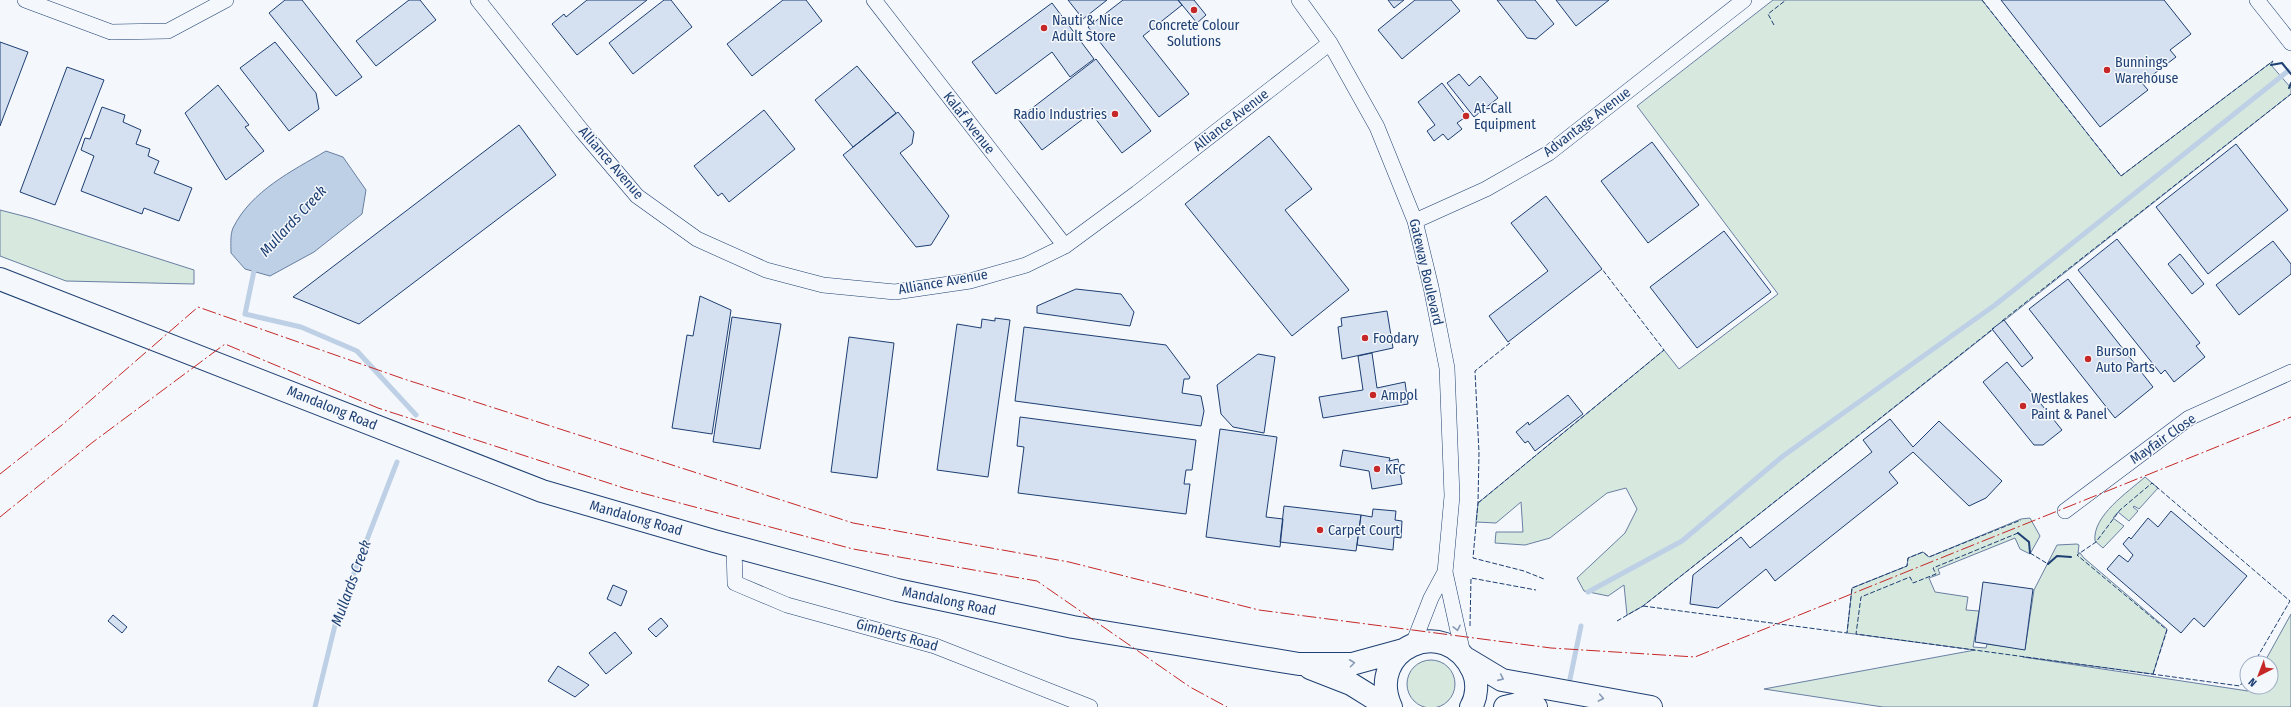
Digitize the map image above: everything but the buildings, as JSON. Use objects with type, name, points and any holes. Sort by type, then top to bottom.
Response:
[{"type":"main road","name":"Mandalong Road","points":[[0,279],[542,491],[734,547],[904,592],[1073,627],[1299,664],[1352,664],[1426,641],[1438,641],[1450,645],[1465,656]]},
{"type":"main road","points":[[1391,707],[1386,689],[1387,676],[1395,658],[1408,647]]},
{"type":"main road","points":[[1465,656],[1475,675],[1476,684],[1476,694],[1470,707]]},
{"type":"main road","points":[[1465,656],[1502,680],[1651,707]]},
{"type":"main road","name":"Mandalong Road","points":[[1299,664],[1351,684],[1388,707]]},
{"type":"main road","points":[[1505,707],[1518,704],[1536,707]]},
{"type":"street","points":[[25,0],[111,32],[168,31],[226,0]]},
{"type":"street","name":"Alliance Avenue","points":[[478,0],[582,131],[637,196],[697,239],[766,270],[823,285],[894,292],[970,281],[1026,265],[1065,246],[1137,193],[1330,43]]},
{"type":"street","name":"Kalaf Avenue","points":[[874,0],[1065,246]]},
{"type":"street","name":"Gateway Boulevard","points":[[1298,0],[1330,43],[1377,127],[1415,221],[1431,287],[1447,368],[1452,496],[1445,572],[1465,656]]},
{"type":"street","name":"Advantage Avenue","points":[[1415,221],[1486,189],[1549,152],[1744,0]]},
{"type":"street","points":[[2257,0],[2291,43]]},
{"type":"street","name":"Mayfair Close","points":[[2065,511],[2189,418],[2291,372]]},
{"type":"street","name":"Gimberts Road","points":[[734,547],[735,582],[787,605],[935,646],[1090,707]]},
{"type":"street","name":"Gateway Boulevard","points":[[1408,647],[1445,572]]},
{"type":"shaded area","points":[[1773,0],[1982,0],[2121,176],[2273,61],[2271,65],[2291,88],[2291,94],[1643,606],[1627,615],[1624,585],[1608,596],[1584,591],[1577,578],[1625,533],[1637,509],[1626,488],[1607,493],[1550,538],[1525,545],[1495,543],[1496,532],[1523,532],[1521,502],[1496,523],[1476,522],[1478,503],[1664,350],[1679,369],[1778,294],[1637,106]]},
{"type":"shaded area","points":[[0,210],[31,218],[194,270],[194,284],[66,281],[0,256]]},
{"type":"shaded area","points":[[2145,477],[2158,488],[2139,509],[2134,506],[2133,507],[2138,511],[2129,521],[2118,512],[2113,518],[2124,526],[2103,548],[2095,541],[2099,523],[2112,505]]},
{"type":"shaded area","points":[[2030,518],[2040,536],[2030,554],[2020,549],[2015,538],[1938,569],[1940,574],[1929,578],[1935,592],[1968,597],[1966,610],[1979,611],[1973,647],[1986,648],[1987,644],[2025,649],[2034,590],[2057,545],[2077,544],[2079,545],[2078,553],[2080,553],[2167,629],[2153,674],[2023,657],[2239,690],[2239,695],[2279,695],[2279,655],[2268,655],[2291,614],[2291,707],[1883,707],[1764,689],[1975,650],[1847,633],[1852,588],[1907,566],[1908,558],[1923,552],[1929,557],[2021,519]]},
{"type":"shaded area","points":[[1426,660],[1436,660],[1445,664],[1451,670],[1454,675],[1454,693],[1445,704],[1436,708],[1426,708],[1417,704],[1411,698],[1407,689],[1407,679],[1411,670],[1417,664]]},
{"type":"water","points":[[326,151],[343,157],[366,190],[362,214],[314,252],[270,276],[245,269],[231,253],[232,231],[241,215],[250,203],[274,183],[286,174]]},
{"type":"waterway","points":[[1588,592],[1682,541],[1783,456],[1995,305],[2288,71]]},
{"type":"waterway","name":"Mullards Creek","points":[[255,266],[245,314],[301,327],[357,351],[416,415]]},
{"type":"waterway","name":"Mullards Creek","points":[[315,707],[337,617],[397,462]]},
{"type":"waterway","points":[[1570,679],[1581,626]]},
{"type":"fence","points":[[1774,25],[1768,14],[1786,0]]},
{"type":"fence","points":[[1982,0],[2121,176],[2273,61]]},
{"type":"fence","points":[[2002,321],[2291,94]]},
{"type":"fence","points":[[1478,503],[1664,350],[1602,269]]},
{"type":"fence","points":[[1617,621],[1643,606],[1994,328]]},
{"type":"fence","points":[[1510,343],[1475,371],[1479,453],[1478,503],[1473,558],[1524,571],[1544,579]]},
{"type":"fence","points":[[2153,674],[2167,630],[2077,555],[2096,542],[2120,510],[2152,483],[2290,601],[2259,655]]},
{"type":"fence","points":[[1643,606],[1847,633],[1852,588],[1907,566],[1908,558],[1923,552],[1929,557],[2021,520]]},
{"type":"fence","points":[[2018,533],[1933,568],[1936,574],[1913,583],[1910,577],[1861,597],[1856,634],[2239,686]]},
{"type":"fence","points":[[2030,553],[2048,564]]},
{"type":"fence","points":[[1470,626],[1471,578],[1536,590]]},
{"type":"wall","points":[[2271,65],[2282,63],[2291,74]]},
{"type":"wall","points":[[2289,88],[2291,83]]},
{"type":"wall","points":[[2018,533],[2029,542],[2030,553]]},
{"type":"wall","points":[[2048,564],[2057,556],[2071,557]]},
{"type":"power","points":[[0,474],[62,425],[198,307],[404,379],[853,523],[1069,562],[1259,610],[1551,648],[1695,657],[2291,417]]},
{"type":"power","points":[[0,517],[93,442],[225,344],[378,408],[627,489],[853,549],[1037,581],[1190,687],[1227,707]]},
{"type":"place","name":"Concrete Colour Solutions","points":[[1194,10]]},
{"type":"place","name":"Nauti & Nice Adult Store","points":[[1044,28]]},
{"type":"place","name":"Bunnings Warehouse","points":[[2107,70]]},
{"type":"place","name":"Radio Industries","points":[[1115,114]]},
{"type":"place","name":"At-Call Equipment","points":[[1466,116]]},
{"type":"place","name":"Foodary","points":[[1365,338]]},
{"type":"place","name":"Burson Auto Parts","points":[[2088,359]]},
{"type":"place","name":"Ampol","points":[[1373,395]]},
{"type":"place","name":"Westlakes Paint & Panel","points":[[2023,406]]},
{"type":"place","name":"KFC","points":[[1377,469]]},
{"type":"place","name":"Carpet Court","points":[[1320,530]]}]
